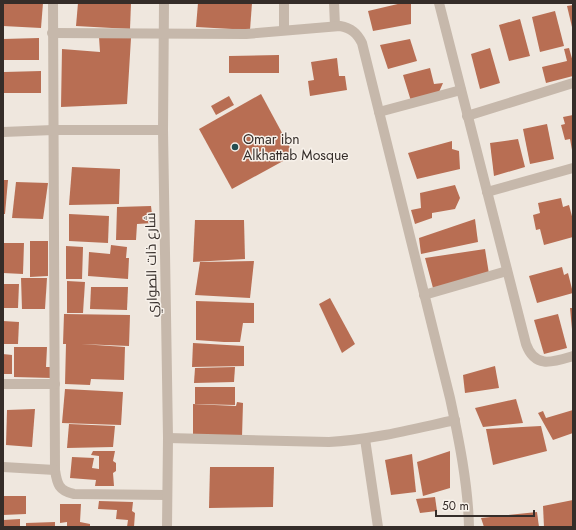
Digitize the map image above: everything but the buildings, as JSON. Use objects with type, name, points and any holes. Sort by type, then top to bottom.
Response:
[{"type":"street","points":[[53,3],[54,384],[56,480],[63,490],[74,494],[167,495]]},
{"type":"street","name":"شارع ذات الصواري","points":[[164,3],[168,438],[167,527]]},
{"type":"street","points":[[284,3],[284,30]]},
{"type":"street","points":[[334,3],[335,26]]},
{"type":"street","points":[[439,3],[486,192],[528,351],[533,357],[540,361],[547,362],[573,356]]},
{"type":"street","points":[[52,33],[246,34],[335,26],[346,27],[355,32],[362,43],[455,420],[464,474],[469,514],[469,527]]},
{"type":"street","points":[[467,116],[573,83]]},
{"type":"street","points":[[379,112],[460,90]]},
{"type":"street","points":[[3,132],[53,130],[164,130]]},
{"type":"street","points":[[486,192],[573,168]]},
{"type":"street","points":[[424,295],[507,271]]},
{"type":"street","points":[[3,384],[54,384]]},
{"type":"street","points":[[168,438],[329,442],[347,441],[455,420]]},
{"type":"street","points":[[364,438],[378,527]]},
{"type":"street","points":[[3,467],[55,470]]},
{"type":"place","name":"Omar ibn Alkhattab Mosque","points":[[235,147]]}]
